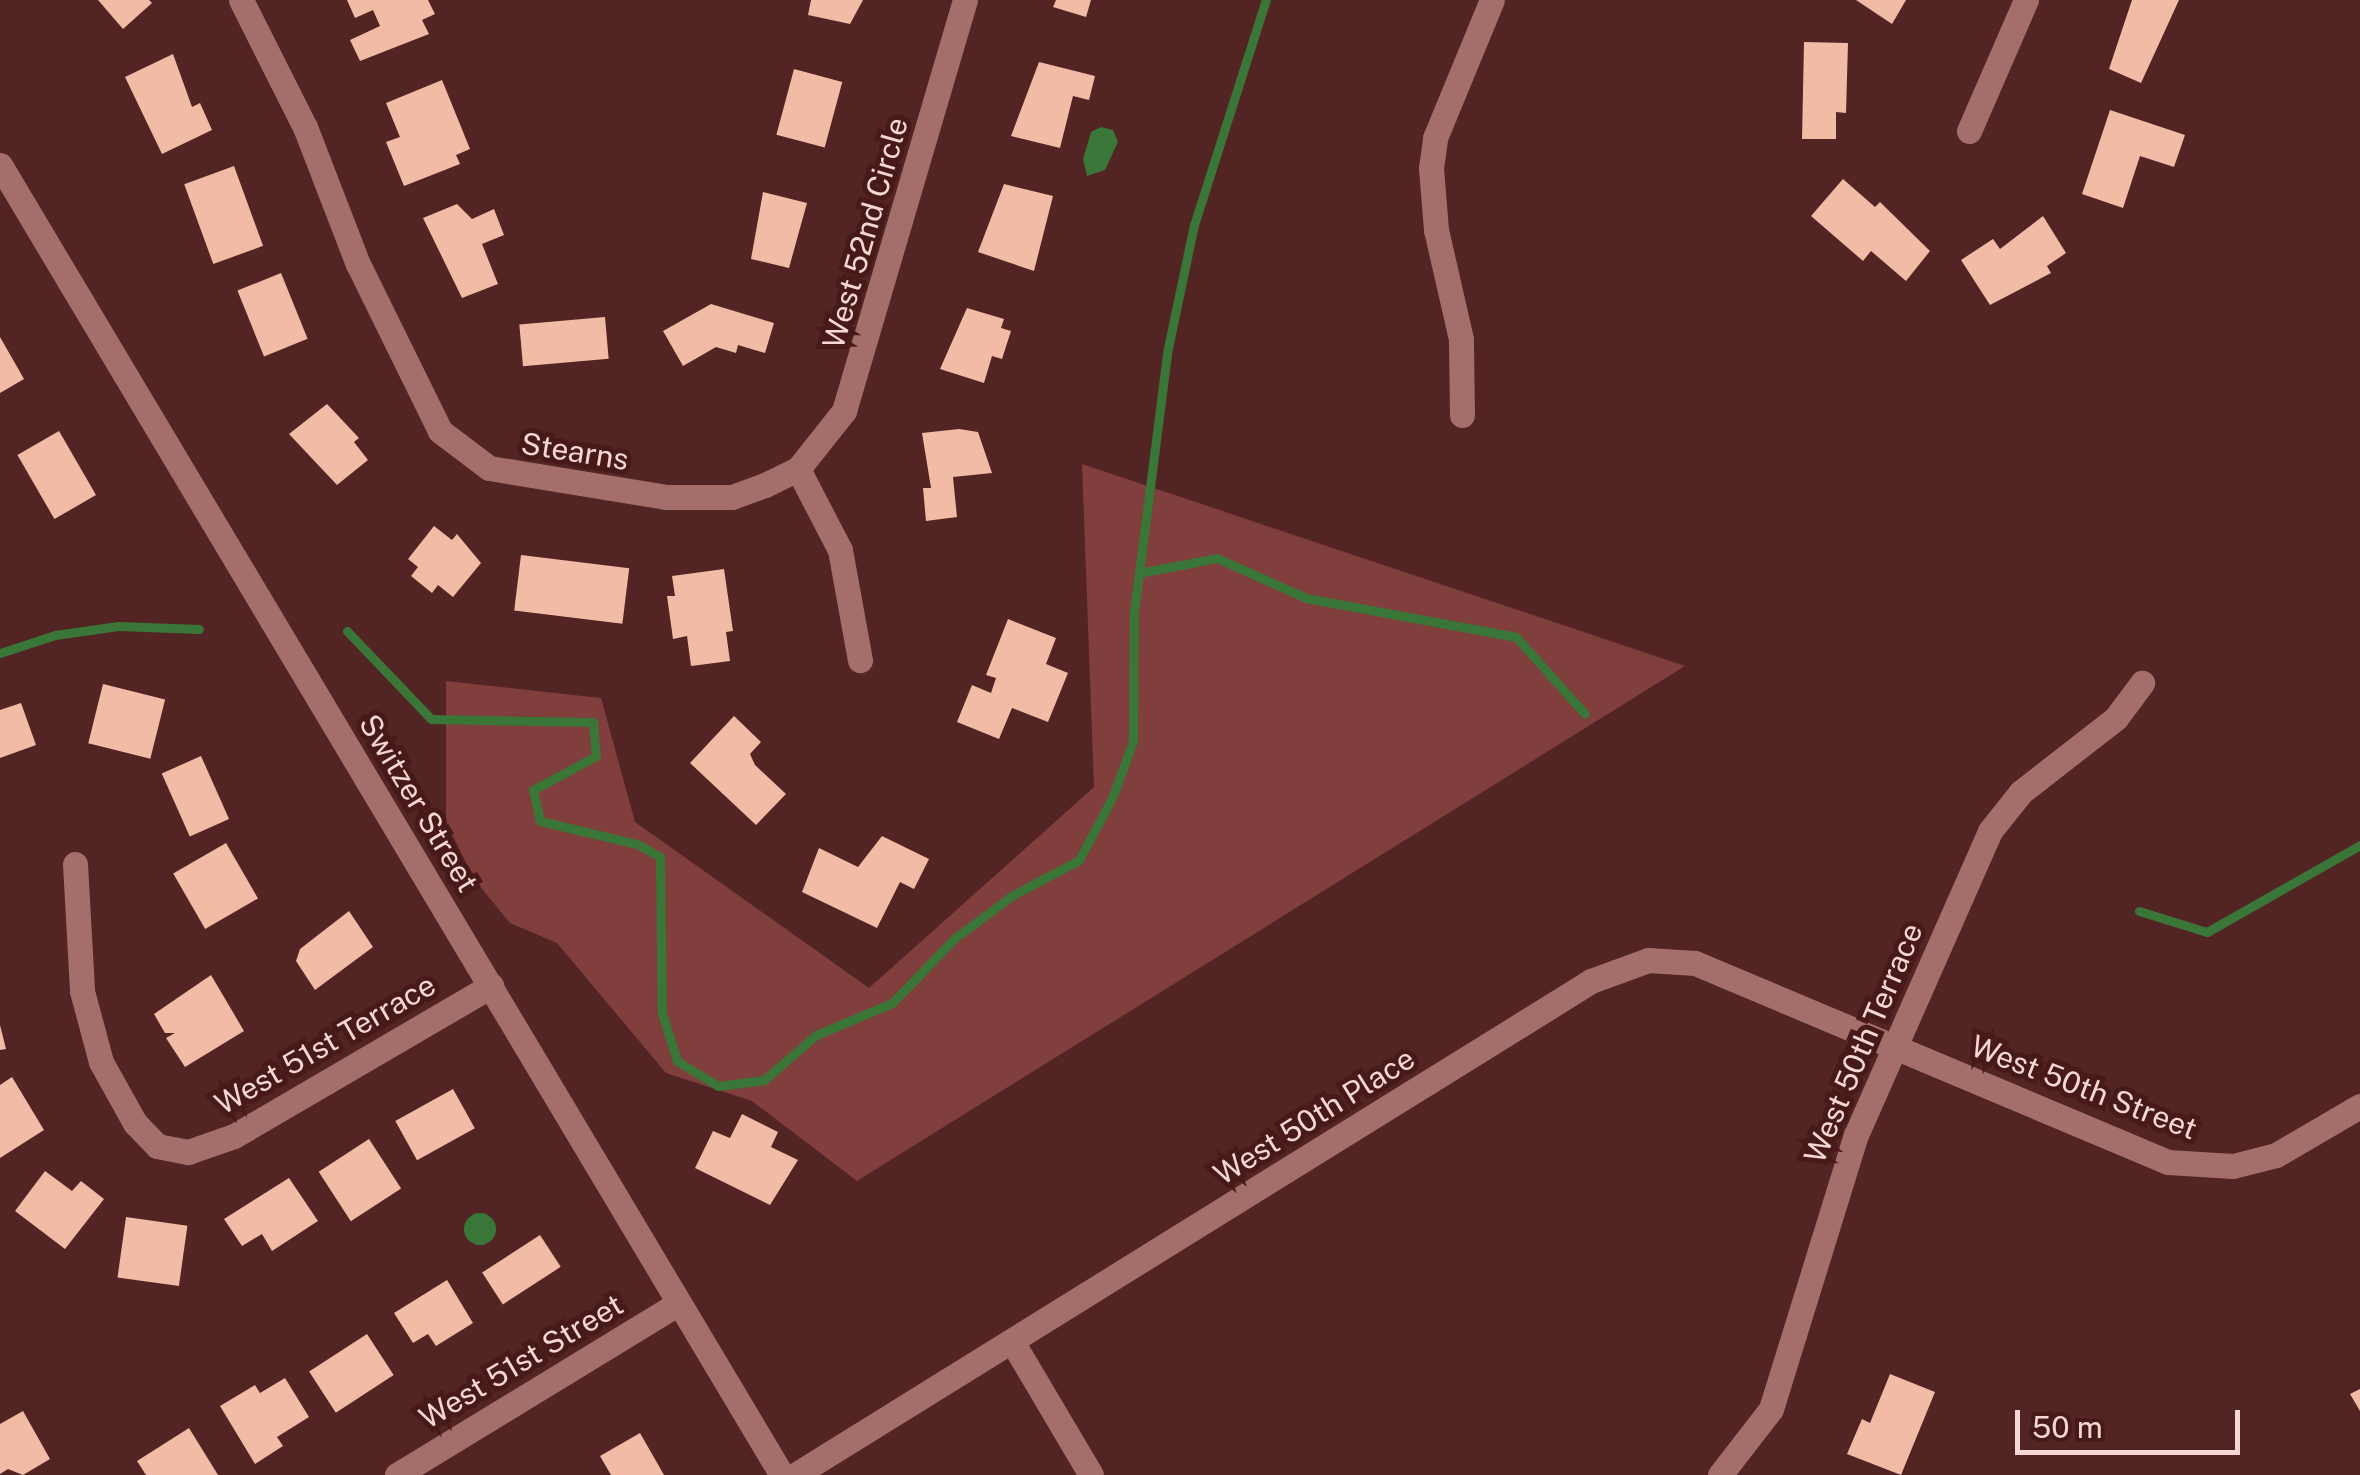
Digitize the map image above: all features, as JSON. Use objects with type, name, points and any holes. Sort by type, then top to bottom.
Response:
[{"type":"street","name":"Stearns","points":[[242,0],[440,431],[490,468],[666,497],[732,496],[798,469]]},
{"type":"street","name":"West 52nd Circle","points":[[798,469],[844,411],[857,378],[965,0]]},
{"type":"street","points":[[1462,415],[1460,339],[1436,230],[1431,168],[1435,138],[1492,0]]},
{"type":"street","points":[[1969,131],[2026,0]]},
{"type":"street","name":"Switzer Street","points":[[0,165],[782,1475]]},
{"type":"street","points":[[798,469],[840,550],[860,660]]},
{"type":"street","name":"West 50th Terrace","points":[[1720,1475],[1772,1409],[1825,1224],[1894,1046],[1990,831],[2021,792],[2116,718],[2142,682]]},
{"type":"street","name":"West 51st Terrace","points":[[75,864],[82,990],[101,1062],[134,1123],[157,1146],[188,1152],[234,1136],[490,986]]},
{"type":"street","name":"West 50th Place","points":[[795,1475],[1591,981],[1648,960],[1694,963],[1894,1046]]},
{"type":"street","name":"West 50th Street","points":[[1894,1046],[2168,1162],[2204,1168],[2276,1155],[2360,1106]]},
{"type":"street","name":"West 51st Street","points":[[396,1475],[679,1302]]},
{"type":"street","points":[[1012,1343],[1091,1475]]},
{"type":"shaded area","points":[[1101,127],[1113,130],[1118,142],[1105,170],[1087,176],[1083,159],[1091,132]]},
{"type":"shaded area","points":[[1082,464],[1685,666],[857,1181],[752,1101],[666,1073],[557,943],[510,923],[474,879],[446,822],[446,681],[601,698],[635,822],[869,988],[1094,787]]},
{"type":"shaded area","points":[[480,1213],[492,1217],[496,1229],[492,1241],[480,1245],[468,1241],[464,1229],[468,1217]]},
{"type":"building","points":[[98,0],[149,0],[152,3],[123,29]]},
{"type":"building","points":[[347,0],[428,0],[435,14],[422,20],[429,34],[360,61],[350,40],[380,26],[373,10],[355,18]]},
{"type":"building","points":[[811,0],[863,0],[850,24],[808,15]]},
{"type":"building","points":[[1056,0],[1091,0],[1086,17],[1053,7]]},
{"type":"building","points":[[1856,0],[1906,0],[1892,24]]},
{"type":"building","points":[[2132,0],[2179,0],[2141,83],[2109,69]]},
{"type":"building","points":[[1804,42],[1848,43],[1846,113],[1836,112],[1836,139],[1802,139]]},
{"type":"building","points":[[173,54],[192,107],[200,103],[212,130],[162,154],[125,77]]},
{"type":"building","points":[[1039,62],[1095,76],[1089,100],[1073,96],[1060,148],[1011,136]]},
{"type":"building","points":[[794,69],[842,82],[825,148],[776,135]]},
{"type":"building","points":[[442,80],[470,149],[456,155],[460,164],[404,186],[386,142],[400,137],[386,103]]},
{"type":"building","points":[[2110,110],[2185,135],[2174,167],[2140,156],[2123,208],[2082,194]]},
{"type":"building","points":[[234,166],[263,246],[213,264],[184,184]]},
{"type":"building","points":[[1843,179],[1875,207],[1880,202],[1930,251],[1906,281],[1871,251],[1863,261],[1811,216]]},
{"type":"building","points":[[1004,184],[1053,196],[1034,271],[978,252]]},
{"type":"building","points":[[763,192],[807,203],[789,268],[751,259]]},
{"type":"building","points":[[457,204],[472,219],[494,209],[504,235],[482,244],[498,284],[462,298],[423,218]]},
{"type":"building","points":[[2043,216],[2066,253],[2047,266],[2051,273],[1990,305],[1961,260],[1993,239],[2000,249]]},
{"type":"building","points":[[281,273],[308,339],[264,356],[237,291]]},
{"type":"building","points":[[711,304],[774,323],[765,353],[738,345],[736,353],[716,347],[683,366],[663,331]]},
{"type":"building","points":[[967,308],[1004,319],[1001,328],[1011,331],[1002,359],[992,356],[984,383],[940,369]]},
{"type":"building","points":[[605,317],[609,359],[523,366],[519,324]]},
{"type":"building","points":[[0,337],[24,379],[0,393]]},
{"type":"building","points":[[327,404],[359,438],[354,442],[368,460],[337,485],[289,434]]},
{"type":"building","points":[[959,429],[978,432],[992,473],[953,477],[957,517],[926,521],[923,488],[931,488],[922,433]]},
{"type":"building","points":[[59,431],[96,495],[54,519],[17,455]]},
{"type":"building","points":[[434,526],[452,540],[457,534],[481,563],[453,597],[438,585],[432,593],[411,576],[418,567],[408,559]]},
{"type":"building","points":[[521,555],[629,568],[622,624],[514,611]]},
{"type":"building","points":[[724,569],[733,631],[726,632],[730,661],[691,666],[687,636],[673,639],[667,596],[675,596],[672,576]]},
{"type":"building","points":[[1008,619],[1056,638],[1046,664],[1068,673],[1048,722],[1012,708],[999,739],[957,722],[972,685],[991,693],[996,678],[986,675]]},
{"type":"building","points":[[103,684],[165,699],[150,759],[88,743]]},
{"type":"building","points":[[21,703],[36,745],[0,758],[0,710]]},
{"type":"building","points":[[734,716],[761,742],[750,754],[755,765],[786,794],[756,825],[690,763]]},
{"type":"building","points":[[201,756],[229,819],[190,837],[162,773]]},
{"type":"building","points":[[882,836],[929,859],[914,889],[900,882],[877,928],[802,892],[819,848],[858,867]]},
{"type":"building","points":[[226,843],[258,898],[205,929],[173,873]]},
{"type":"building","points":[[349,911],[373,947],[315,990],[296,961],[300,949]]},
{"type":"building","points":[[211,975],[244,1031],[185,1067],[166,1038],[175,1033],[165,1033],[154,1014]]},
{"type":"building","points":[[0,1025],[6,1049],[0,1050]]},
{"type":"building","points":[[12,1077],[44,1130],[0,1158],[0,1085]]},
{"type":"building","points":[[453,1089],[475,1128],[417,1160],[395,1121]]},
{"type":"building","points":[[742,1114],[778,1132],[771,1147],[798,1160],[770,1205],[695,1168],[713,1131],[730,1138]]},
{"type":"building","points":[[369,1139],[401,1188],[351,1221],[319,1172]]},
{"type":"building","points":[[45,1171],[72,1191],[81,1181],[104,1199],[65,1249],[15,1211]]},
{"type":"building","points":[[289,1178],[318,1221],[272,1251],[262,1234],[242,1246],[224,1219]]},
{"type":"building","points":[[126,1217],[187,1226],[179,1286],[118,1277]]},
{"type":"building","points":[[540,1235],[561,1267],[503,1304],[482,1273]]},
{"type":"building","points":[[447,1280],[473,1323],[436,1346],[428,1334],[413,1343],[394,1313]]},
{"type":"building","points":[[367,1334],[394,1375],[336,1413],[309,1372]]},
{"type":"building","points":[[1890,1374],[1935,1392],[1901,1475],[1847,1454],[1862,1419],[1870,1423]]},
{"type":"building","points":[[285,1378],[309,1417],[277,1437],[283,1446],[255,1464],[220,1406],[255,1385],[260,1393]]},
{"type":"building","points":[[2360,1389],[2360,1411],[2350,1394]]},
{"type":"building","points":[[23,1411],[50,1459],[23,1475],[8,1469],[0,1474],[0,1424]]},
{"type":"building","points":[[189,1428],[218,1475],[146,1475],[137,1461]]},
{"type":"building","points":[[640,1433],[664,1475],[611,1475],[600,1456]]},
{"type":"waterway","points":[[347,631],[431,719],[593,722],[596,756],[533,790],[540,821],[637,844],[660,857],[662,1013],[677,1061],[718,1086],[764,1080],[816,1035],[892,1003],[955,938],[1013,895],[1079,860],[1113,796],[1133,741],[1134,612],[1168,348],[1194,225],[1266,0]]},
{"type":"waterway","points":[[1139,573],[1217,558],[1306,598],[1516,637],[1585,714]]},
{"type":"waterway","points":[[0,653],[55,635],[118,626],[199,629]]},
{"type":"waterway","points":[[2139,911],[2207,932],[2360,845]]}]
